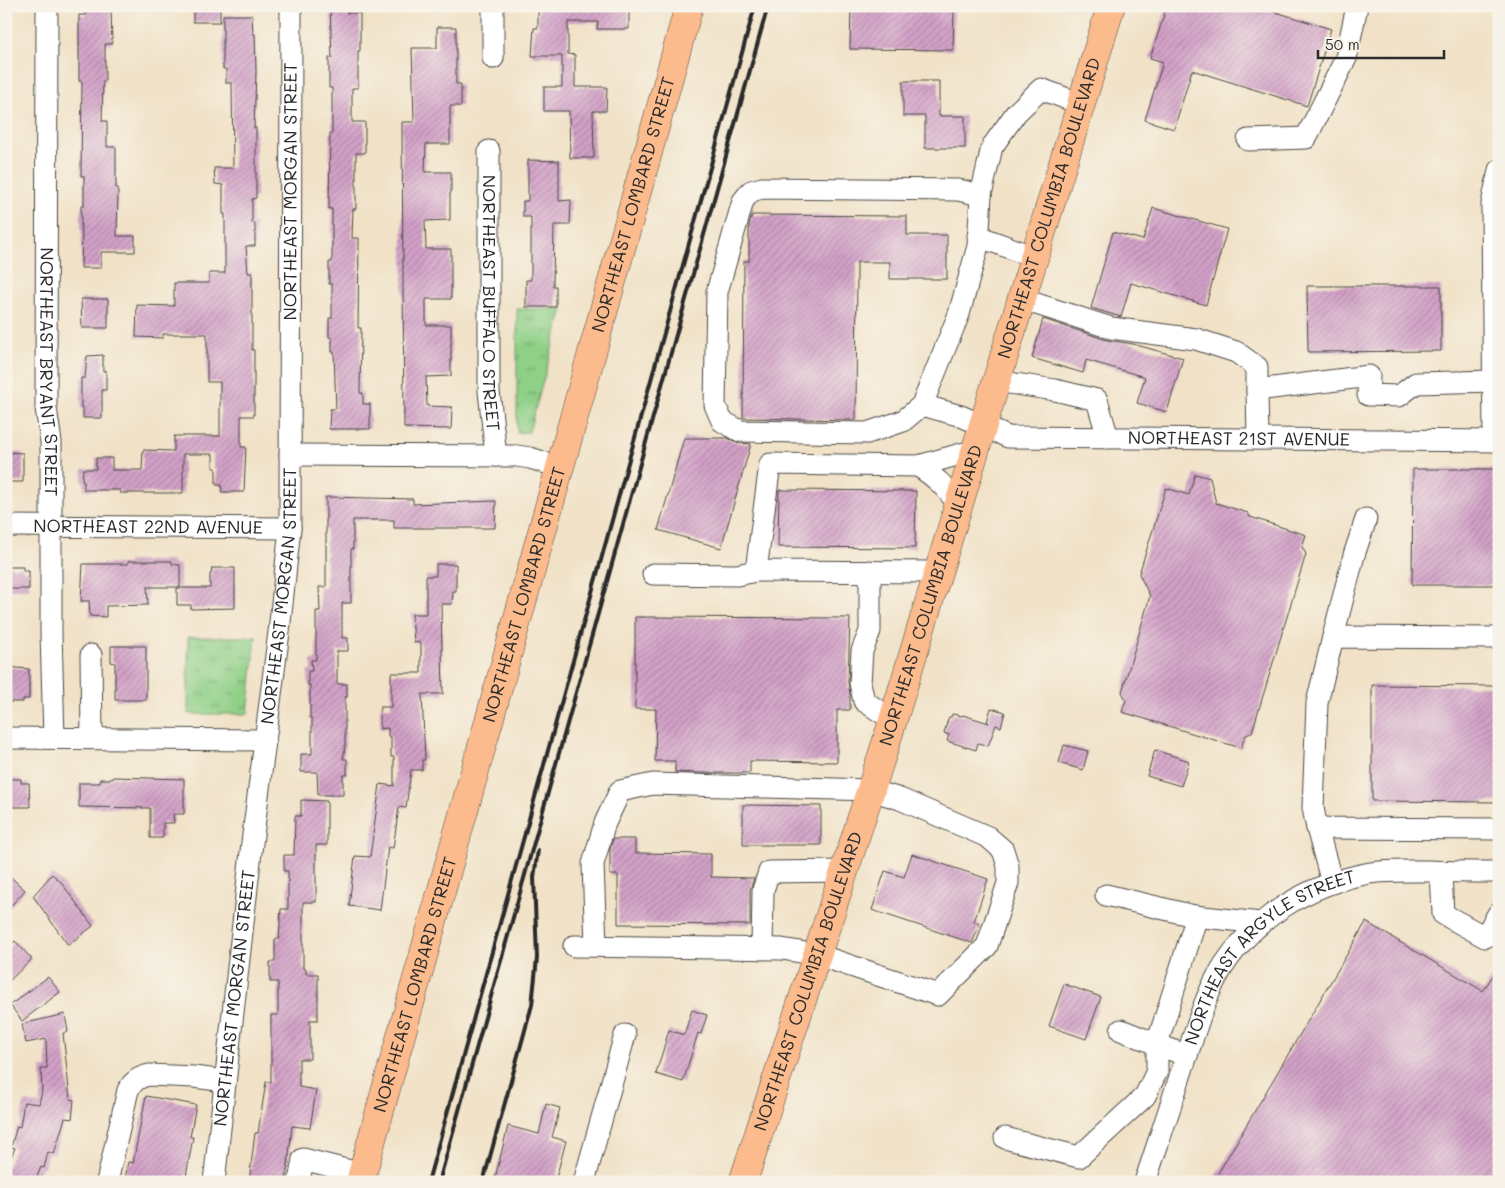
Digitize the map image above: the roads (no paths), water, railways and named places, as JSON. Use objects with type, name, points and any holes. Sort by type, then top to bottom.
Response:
[{"type":"main road","name":"NORTHEAST LOMBARD STREET","points":[[361,1178],[688,6]]},
{"type":"main road","name":"NORTHEAST COLUMBIA BOULEVARD","points":[[743,1182],[893,720],[1111,6]]},
{"type":"street","name":"NORTHEAST BRYANT STREET","points":[[47,6],[46,408],[51,442],[50,526],[54,738]]},
{"type":"street","name":"NORTHEAST MORGAN STREET","points":[[214,1182],[290,528],[291,6]]},
{"type":"street","points":[[493,6],[493,58]]},
{"type":"street","points":[[1248,140],[1306,138],[1346,58],[1357,6]]},
{"type":"street","points":[[981,195],[958,190],[762,188],[751,191],[743,200],[718,292],[715,406],[722,421],[740,431],[867,433],[903,421],[922,406],[960,314],[978,246],[981,195],[992,147],[1016,113],[1041,89],[1081,104]]},
{"type":"street","name":"NORTHEAST BUFFALO STREET","points":[[489,152],[489,391],[496,456]]},
{"type":"street","points":[[1496,441],[1492,204],[1499,170]]},
{"type":"street","points":[[978,236],[1034,257]]},
{"type":"street","points":[[1021,299],[1111,328],[1196,339],[1236,352],[1258,367],[1258,439]]},
{"type":"street","points":[[1257,390],[1369,376],[1368,395],[1399,396],[1416,383],[1494,381]]},
{"type":"street","points":[[996,381],[1055,390],[1097,400],[1108,438]]},
{"type":"street","name":"NORTHEAST 21ST AVENUE","points":[[922,406],[961,416],[979,438],[1496,441]]},
{"type":"street","points":[[756,571],[770,464],[918,466],[979,438]]},
{"type":"street","points":[[290,455],[496,456],[530,458],[560,467]]},
{"type":"street","points":[[918,466],[936,477],[958,504]]},
{"type":"street","points":[[1332,883],[1313,808],[1317,703],[1354,555],[1366,519]]},
{"type":"street","name":"NORTHEAST 22ND AVENUE","points":[[6,526],[290,528]]},
{"type":"street","points":[[653,574],[737,575],[756,571],[938,572]]},
{"type":"street","points":[[870,571],[870,631],[862,650],[860,683],[864,701],[893,720]]},
{"type":"street","points":[[1333,637],[1499,638]]},
{"type":"street","points":[[91,656],[92,738]]},
{"type":"street","points":[[6,738],[265,740]]},
{"type":"street","points":[[574,946],[782,949],[818,955],[938,995],[987,946],[1008,883],[1008,866],[1003,850],[988,837],[900,799],[871,790],[653,784],[620,791],[605,823],[593,864],[596,946]]},
{"type":"street","points":[[1317,828],[1499,828]]},
{"type":"street","points":[[762,949],[762,890],[769,872],[845,871]]},
{"type":"street","name":"NORTHEAST ARGYLE STREET","points":[[1145,1182],[1203,1009],[1218,975],[1234,951],[1271,914],[1320,887],[1347,878],[1372,873],[1398,871],[1499,872]]},
{"type":"street","points":[[1441,872],[1443,914],[1484,937],[1498,914]]},
{"type":"street","points":[[1106,896],[1197,916],[1261,923]]},
{"type":"street","points":[[1005,1138],[1079,1157],[1145,1096],[1157,1071],[1157,1044],[1197,916]]},
{"type":"street","points":[[1121,1030],[1187,1056]]},
{"type":"street","points":[[584,1182],[624,1034]]},
{"type":"street","points":[[107,1182],[128,1090],[132,1083],[142,1076],[149,1075],[194,1077],[225,1081]]},
{"type":"street","points":[[299,1182],[303,1159],[361,1178]]},
{"type":"railway","points":[[428,1182],[755,6]]},
{"type":"railway","points":[[439,1182],[768,6]]},
{"type":"railway","points":[[483,1182],[532,1005],[537,958],[534,877],[538,850]]}]
